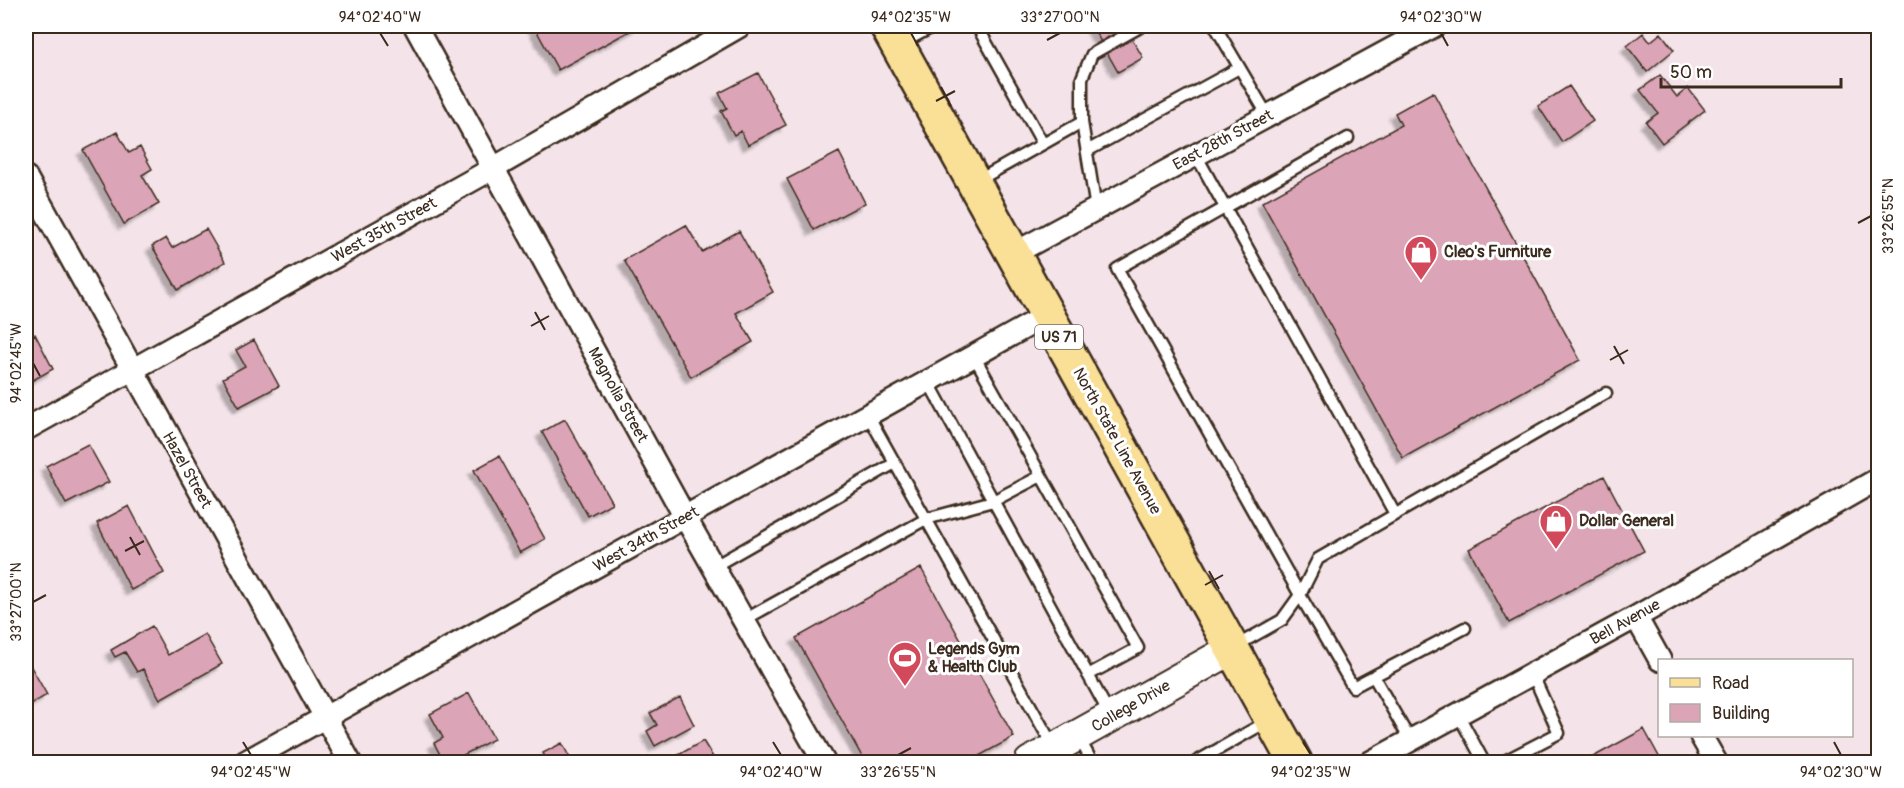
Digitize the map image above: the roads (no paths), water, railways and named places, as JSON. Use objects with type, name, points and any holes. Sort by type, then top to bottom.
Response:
[{"type":"main road","name":"North State Line Avenue","points":[[892,35],[1294,762]]},
{"type":"street","name":"Magnolia Street","points":[[415,26],[685,517],[824,762]]},
{"type":"street","name":"West 35th Street","points":[[26,429],[494,168],[740,26]]},
{"type":"street","name":"East 28th Street","points":[[1013,254],[1434,26]]},
{"type":"street","name":"Hazel Street","points":[[26,177],[350,762]]},
{"type":"street","name":"West 34th Street","points":[[245,762],[1047,315]]},
{"type":"street","name":"Bell Avenue","points":[[1371,762],[1635,617],[1878,479]]},
{"type":"street","points":[[1635,617],[1659,659]]},
{"type":"street","name":"College Drive","points":[[1054,749],[1232,648]]},
{"type":"street","points":[[1702,737],[1716,762]]},
{"type":"lane","points":[[892,35],[934,26]]},
{"type":"lane","points":[[977,26],[1043,144]]},
{"type":"lane","points":[[1096,209],[1082,122],[1082,78],[1092,54],[1142,26]]},
{"type":"lane","points":[[1215,26],[1268,116]]},
{"type":"lane","points":[[1087,151],[1239,68]]},
{"type":"lane","points":[[974,182],[1082,122]]},
{"type":"lane","points":[[1348,138],[1118,269],[1353,687],[1465,628]]},
{"type":"lane","points":[[1196,155],[1395,514]]},
{"type":"lane","points":[[974,356],[1138,648],[1088,675]]},
{"type":"lane","points":[[928,381],[1111,717]]},
{"type":"lane","points":[[1232,648],[1282,620],[1300,595],[1318,559],[1606,393]]},
{"type":"lane","points":[[868,415],[1054,749],[1092,762]]},
{"type":"lane","points":[[713,567],[895,463]]},
{"type":"lane","points":[[744,620],[926,519],[993,501],[1041,476]]},
{"type":"lane","points":[[1503,762],[1559,733],[1532,673]]},
{"type":"lane","points":[[1374,677],[1410,740]]},
{"type":"lane","points":[[1458,714],[1484,762]]},
{"type":"lane","points":[[1196,762],[1271,720]]},
{"type":"place","name":"Cleo's Furniture","points":[[1421,281]]},
{"type":"place","name":"Dollar General","points":[[1556,550]]},
{"type":"place","name":"Legends Gym & Health Club","points":[[905,687]]}]
